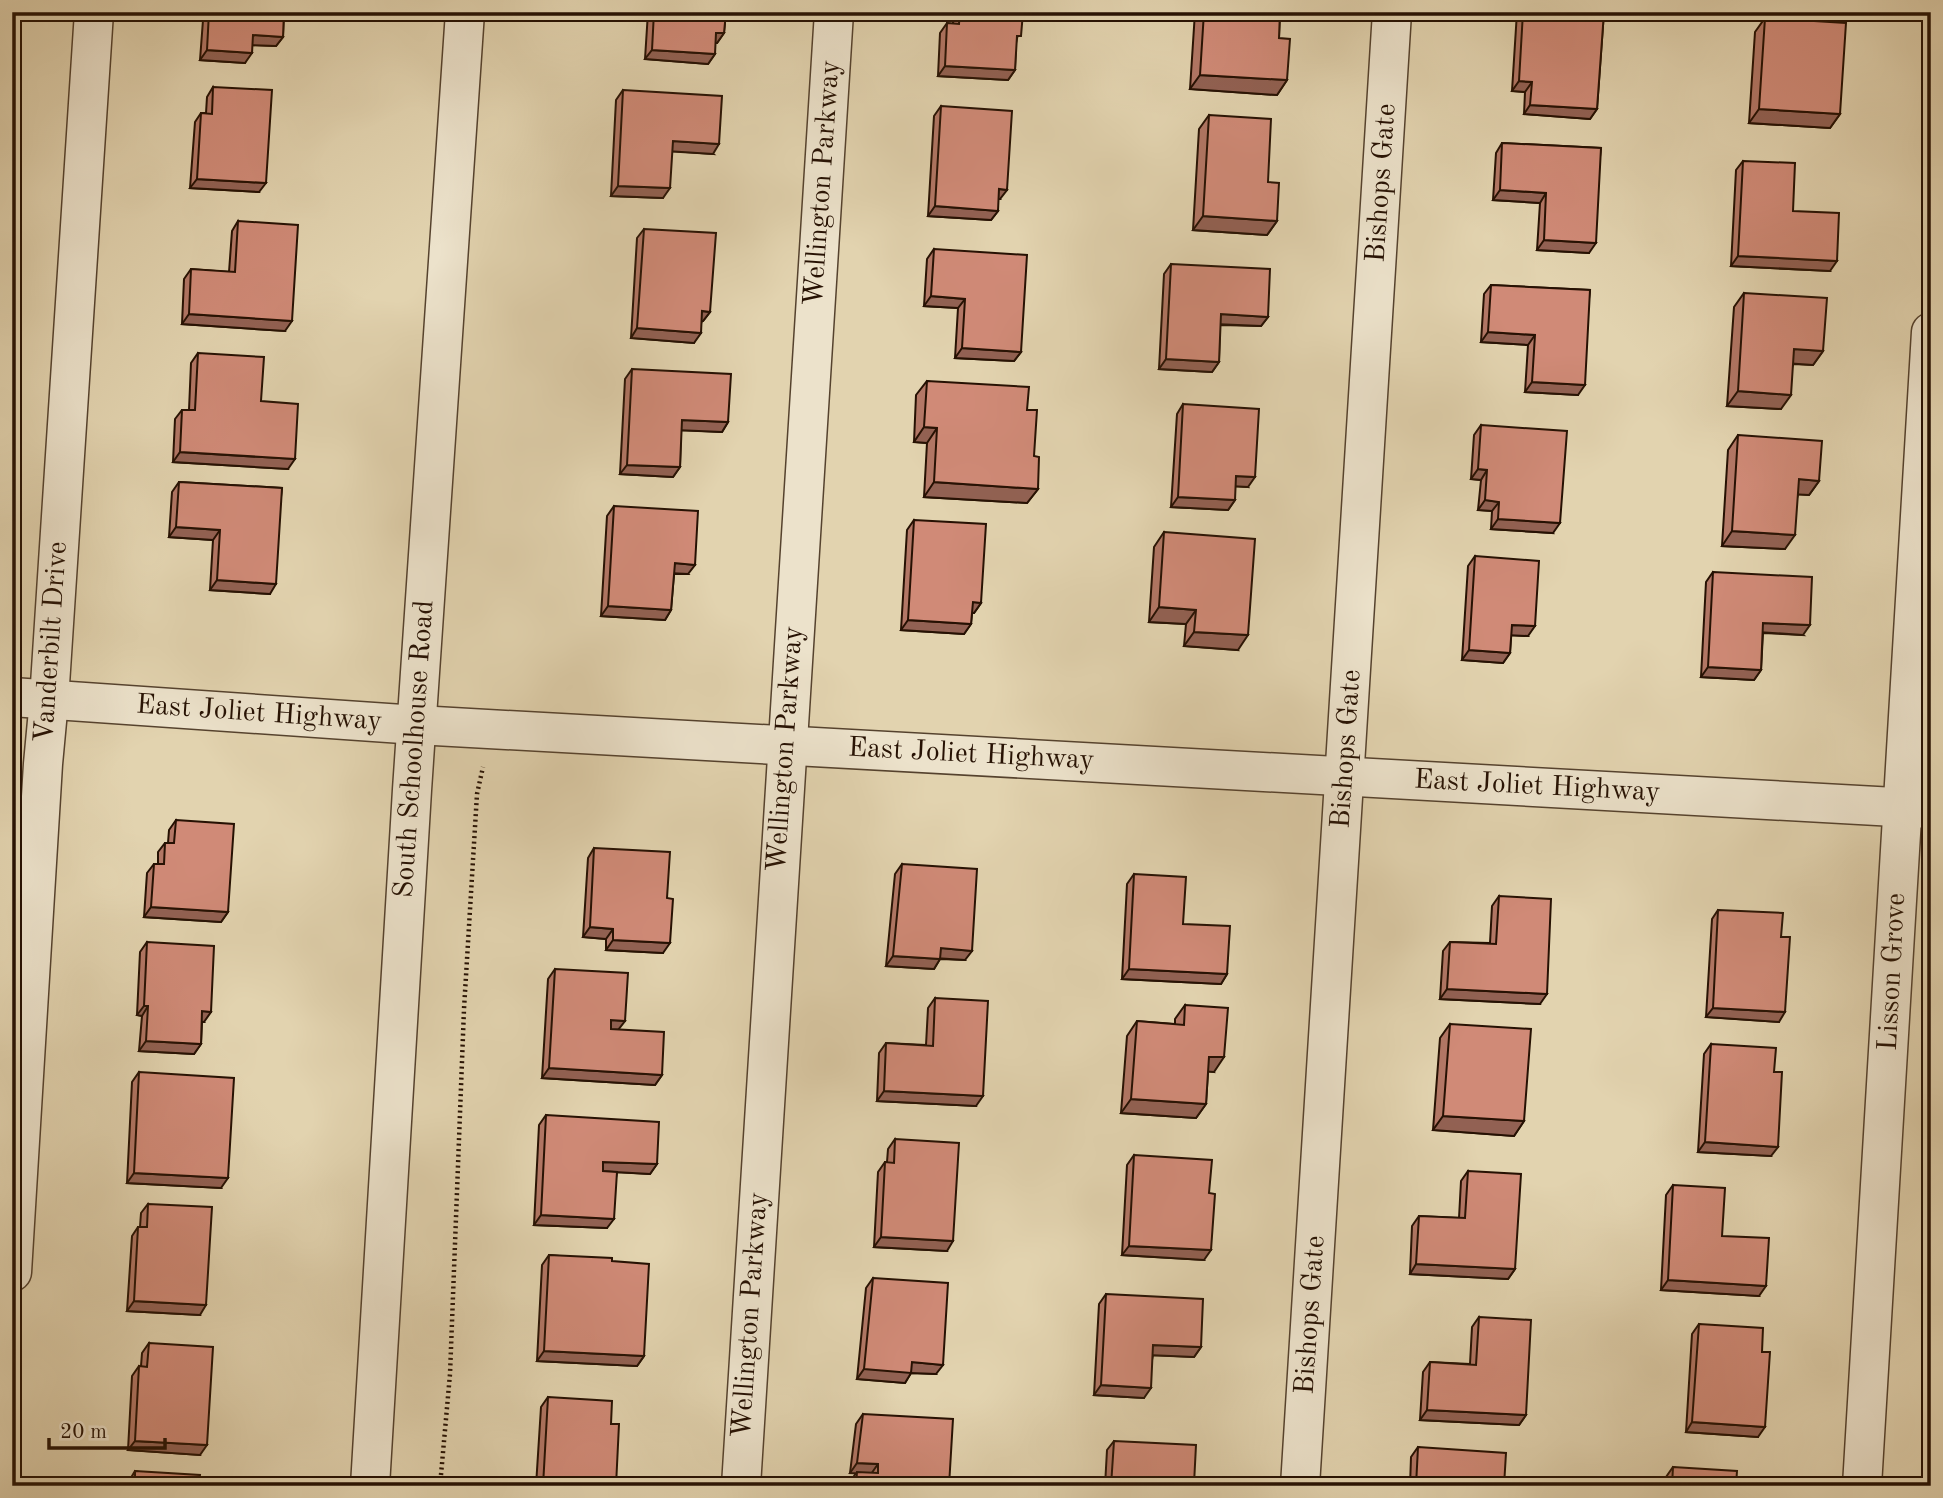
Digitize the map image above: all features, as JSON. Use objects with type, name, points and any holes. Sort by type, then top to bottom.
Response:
[{"type":"street","name":"Vanderbilt Drive","points":[[12,1272],[43,764],[31,699],[94,12]]},
{"type":"street","name":"South Schoolhouse Road","points":[[370,1486],[465,12]]},
{"type":"street","name":"Wellington Parkway","points":[[741,1486],[834,12]]},
{"type":"street","name":"Bishops Gate","points":[[1300,1486],[1392,12]]},
{"type":"street","name":"Lisson Grove","points":[[1862,1486],[1917,808],[1931,332]]},
{"type":"street","name":"East Joliet Highway","points":[[31,699],[417,725],[1917,808]]},
{"type":"path","points":[[440,1486],[450,1374],[464,1009],[477,794],[484,764],[486,728]]},
{"type":"building","points":[[209,12],[284,12],[283,37],[253,35],[252,53],[207,50]]},
{"type":"building","points":[[654,12],[726,12],[724,33],[716,33],[715,54],[652,50]]},
{"type":"building","points":[[960,12],[1023,12],[1021,36],[1017,36],[1015,70],[945,66],[947,23],[959,24]]},
{"type":"building","points":[[1204,12],[1280,12],[1279,38],[1290,39],[1287,80],[1200,75]]},
{"type":"building","points":[[1523,12],[1604,12],[1597,109],[1530,105],[1532,82],[1519,81]]},
{"type":"building","points":[[1765,18],[1846,23],[1840,114],[1759,109]]},
{"type":"building","points":[[213,87],[272,90],[266,183],[197,179],[201,113],[212,114]]},
{"type":"building","points":[[623,90],[722,96],[719,144],[673,141],[670,188],[618,186]]},
{"type":"building","points":[[941,106],[1012,111],[1007,190],[999,189],[998,211],[935,206]]},
{"type":"building","points":[[1209,115],[1271,119],[1268,182],[1279,183],[1277,221],[1203,216]]},
{"type":"building","points":[[1502,143],[1601,148],[1596,243],[1544,240],[1546,193],[1500,190]]},
{"type":"building","points":[[1743,161],[1795,163],[1793,211],[1839,213],[1837,261],[1738,256]]},
{"type":"building","points":[[238,221],[298,225],[292,321],[189,314],[191,269],[235,272]]},
{"type":"building","points":[[644,229],[716,233],[710,312],[702,311],[701,333],[637,328]]},
{"type":"building","points":[[934,249],[1027,255],[1021,352],[962,348],[965,299],[931,296]]},
{"type":"building","points":[[1171,264],[1270,269],[1268,317],[1221,314],[1219,362],[1166,359]]},
{"type":"building","points":[[1491,285],[1590,290],[1585,385],[1532,382],[1535,335],[1488,332]]},
{"type":"building","points":[[1744,293],[1827,298],[1823,351],[1794,349],[1791,395],[1738,391]]},
{"type":"building","points":[[198,353],[264,357],[261,401],[298,404],[295,459],[180,452],[182,410],[195,410]]},
{"type":"building","points":[[632,369],[731,374],[728,422],[682,420],[680,467],[627,465]]},
{"type":"building","points":[[927,381],[1029,387],[1027,410],[1037,410],[1034,456],[1039,457],[1038,489],[934,482],[937,428],[924,427]]},
{"type":"building","points":[[1183,404],[1259,409],[1255,477],[1236,476],[1235,500],[1178,497]]},
{"type":"building","points":[[1481,425],[1567,431],[1560,523],[1498,519],[1499,502],[1485,500],[1487,470],[1478,469]]},
{"type":"building","points":[[1738,435],[1822,441],[1819,481],[1799,479],[1795,535],[1732,531]]},
{"type":"building","points":[[179,482],[282,488],[276,584],[217,580],[220,530],[176,527]]},
{"type":"building","points":[[614,506],[698,511],[695,565],[675,563],[671,610],[608,606]]},
{"type":"building","points":[[914,520],[986,524],[981,603],[973,602],[971,624],[908,620]]},
{"type":"building","points":[[1164,532],[1255,539],[1248,635],[1194,632],[1196,610],[1159,607]]},
{"type":"building","points":[[1475,556],[1539,561],[1535,626],[1512,625],[1510,653],[1469,650]]},
{"type":"building","points":[[1713,572],[1812,577],[1810,625],[1763,623],[1761,670],[1708,667]]},
{"type":"building","points":[[176,820],[234,824],[228,912],[151,907],[154,864],[164,864],[165,843],[174,843]]},
{"type":"building","points":[[594,848],[670,852],[667,898],[673,899],[670,943],[613,940],[613,929],[590,927]]},
{"type":"building","points":[[902,864],[977,869],[972,951],[941,948],[940,959],[893,956]]},
{"type":"building","points":[[1134,874],[1186,877],[1183,924],[1230,926],[1227,974],[1129,969]]},
{"type":"building","points":[[1499,896],[1551,899],[1547,994],[1447,989],[1450,942],[1496,944]]},
{"type":"building","points":[[1718,910],[1783,913],[1781,937],[1790,937],[1785,1012],[1713,1008]]},
{"type":"building","points":[[147,942],[214,946],[211,1012],[202,1011],[201,1044],[146,1041],[148,1006],[144,1006]]},
{"type":"building","points":[[555,969],[628,973],[625,1021],[611,1020],[611,1029],[664,1032],[662,1075],[549,1068]]},
{"type":"building","points":[[935,998],[988,1001],[983,1096],[884,1091],[886,1043],[933,1046]]},
{"type":"building","points":[[1185,1005],[1228,1008],[1224,1057],[1209,1057],[1206,1104],[1131,1099],[1137,1021],[1184,1025]]},
{"type":"building","points":[[1450,1024],[1531,1029],[1524,1121],[1443,1116]]},
{"type":"building","points":[[1711,1044],[1776,1048],[1774,1072],[1782,1072],[1778,1147],[1705,1142]]},
{"type":"building","points":[[139,1072],[234,1078],[228,1178],[134,1173]]},
{"type":"building","points":[[546,1115],[659,1122],[657,1164],[603,1162],[603,1171],[617,1172],[614,1219],[541,1215]]},
{"type":"building","points":[[895,1139],[959,1143],[953,1241],[881,1237],[885,1162],[894,1163]]},
{"type":"building","points":[[1134,1155],[1212,1160],[1209,1193],[1215,1194],[1211,1250],[1129,1246]]},
{"type":"building","points":[[1468,1171],[1521,1174],[1515,1269],[1416,1264],[1419,1216],[1465,1218]]},
{"type":"building","points":[[1673,1185],[1725,1188],[1722,1236],[1769,1238],[1766,1286],[1668,1280]]},
{"type":"building","points":[[148,1204],[212,1207],[206,1305],[134,1301],[138,1227],[147,1227]]},
{"type":"building","points":[[549,1255],[612,1258],[612,1261],[649,1264],[644,1356],[544,1351]]},
{"type":"building","points":[[873,1278],[948,1283],[943,1365],[912,1362],[911,1373],[864,1369]]},
{"type":"building","points":[[1106,1294],[1203,1299],[1201,1347],[1153,1345],[1151,1388],[1101,1385]]},
{"type":"building","points":[[1479,1317],[1531,1320],[1526,1415],[1427,1410],[1430,1362],[1476,1365]]},
{"type":"building","points":[[1699,1324],[1763,1328],[1762,1352],[1770,1352],[1765,1427],[1692,1422]]},
{"type":"building","points":[[149,1343],[213,1347],[207,1445],[135,1441],[139,1366],[147,1367]]},
{"type":"building","points":[[548,1397],[612,1401],[611,1424],[619,1424],[616,1486],[543,1486]]},
{"type":"building","points":[[863,1414],[953,1419],[949,1486],[856,1486],[857,1472],[878,1473],[878,1464],[857,1463]]},
{"type":"building","points":[[1114,1441],[1196,1445],[1194,1484],[1180,1482],[1180,1486],[1111,1486]]},
{"type":"building","points":[[1418,1447],[1506,1453],[1504,1486],[1416,1486]]},
{"type":"building","points":[[1673,1467],[1737,1471],[1736,1486],[1672,1486]]},
{"type":"building","points":[[135,1471],[200,1475],[199,1486],[135,1486]]}]
